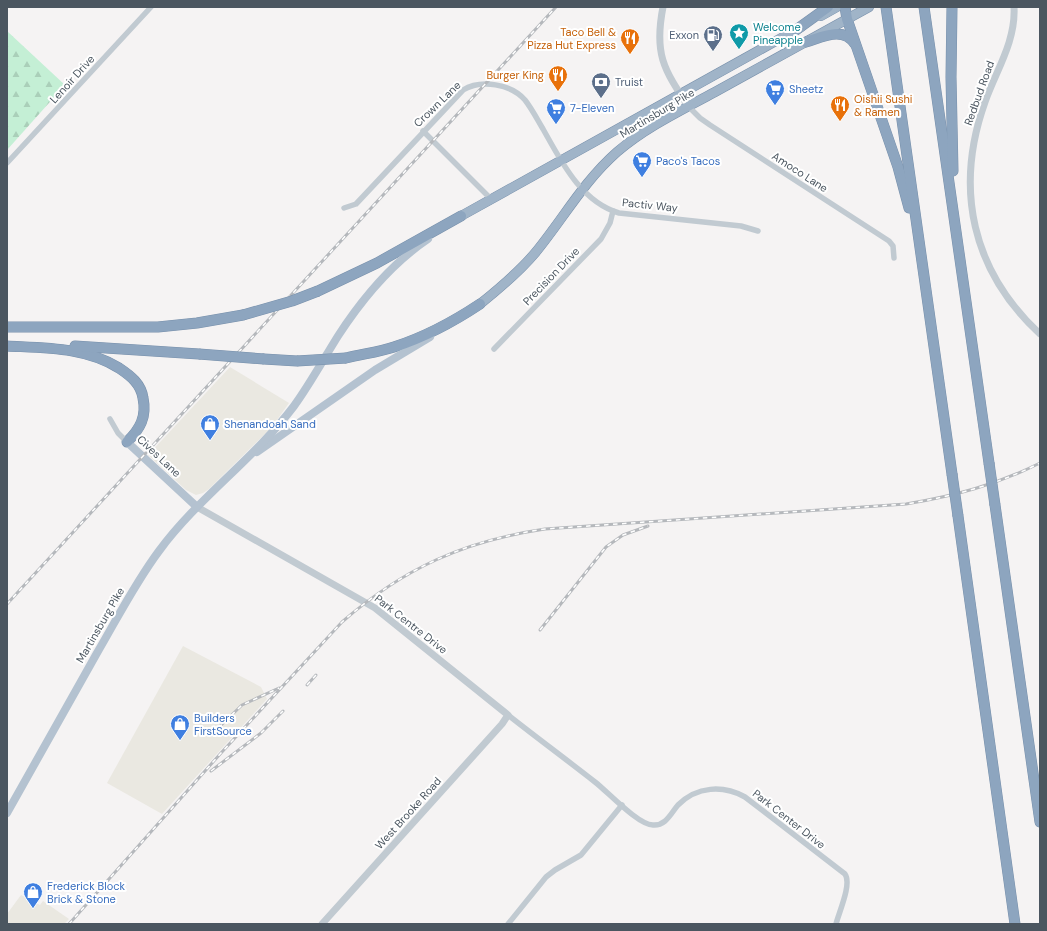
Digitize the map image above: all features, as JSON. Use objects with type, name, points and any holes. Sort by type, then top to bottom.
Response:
[{"type":"highway","points":[[796,30],[828,7]]},
{"type":"highway","name":"Martinsburg Pike","points":[[461,216],[838,7]]},
{"type":"highway","points":[[845,7],[847,19],[898,167],[918,235]]},
{"type":"highway","name":"Martinsburg Pike","points":[[480,304],[503,286],[524,265],[548,237],[582,189],[605,163],[632,140],[689,106],[869,7]]},
{"type":"highway","points":[[886,7],[1015,924]]},
{"type":"highway","points":[[924,7],[1040,822]]},
{"type":"highway","points":[[952,7],[952,174],[956,227]]},
{"type":"highway","points":[[806,42],[840,34],[851,40],[857,48]]},
{"type":"highway","points":[[7,327],[158,327],[198,323],[243,315],[292,301],[318,291],[377,263],[461,216]]},
{"type":"highway","points":[[7,342],[297,361],[329,360],[346,358],[393,347],[412,340],[451,322],[480,304]]},
{"type":"highway","points":[[7,346],[63,349],[83,352],[104,360],[127,373],[140,388],[143,394],[145,410],[139,428],[127,442]]},
{"type":"main road","points":[[239,466],[278,426],[295,405],[347,322],[376,285],[409,253],[461,216]]},
{"type":"main road","points":[[239,466],[375,370],[464,317],[480,304]]},
{"type":"main road","name":"Cives Lane","points":[[127,442],[197,507]]},
{"type":"main road","name":"Martinsburg Pike","points":[[7,814],[131,593],[158,552],[197,507],[239,466]]},
{"type":"street","name":"Lenoir Drive","points":[[7,163],[151,7]]},
{"type":"street","points":[[663,7],[659,32],[660,50],[668,73],[689,106]]},
{"type":"street","name":"Redbud Road","points":[[1014,7],[1008,45],[985,101],[974,136],[970,167],[970,193],[978,237],[995,278],[1019,313],[1040,334]]},
{"type":"street","name":"Crown Lane","points":[[344,208],[356,204],[463,90],[477,84],[496,85],[514,92],[525,100],[561,160]]},
{"type":"street","name":"Amoco Lane","points":[[689,106],[700,118],[710,125],[889,241],[893,246],[894,258]]},
{"type":"street","points":[[423,131],[491,199]]},
{"type":"street","name":"Pactiv Way","points":[[561,160],[582,189],[603,206],[613,211],[619,213],[741,226],[758,231]]},
{"type":"street","name":"Precision Drive","points":[[494,349],[601,239],[610,223],[613,211]]},
{"type":"street","name":"Cives Lane","points":[[110,419],[118,433],[127,442]]},
{"type":"street","name":"Park Centre Drive","points":[[197,507],[375,608],[508,715],[596,783]]},
{"type":"street","name":"West Brooke Road","points":[[322,924],[502,724],[508,715]]},
{"type":"street","name":"Park Center Drive","points":[[596,783],[644,823],[657,825],[666,820],[683,801],[703,790],[718,789],[739,793],[845,874],[848,884],[836,924]]},
{"type":"street","points":[[508,924],[546,877],[554,870],[581,854],[622,805]]},
{"type":"shaded area","name":"Shenandoah Sand","points":[[230,367],[289,403],[272,427],[209,489],[196,495],[186,490],[148,455]]},
{"type":"shaded area","name":"Builders FirstSource","points":[[183,646],[261,687],[267,699],[162,814],[107,783]]},
{"type":"shaded area","name":"Frederick Block Brick & Stone","points":[[21,895],[40,905],[43,901],[69,919],[64,924],[7,924],[7,914]]},
{"type":"green space","points":[[7,31],[65,85],[7,150]]},
{"type":"railway","points":[[7,604],[556,7]]},
{"type":"railway","points":[[69,924],[221,753],[342,622],[388,586],[436,560],[462,549],[488,541],[545,529],[906,504],[941,497],[991,484],[1040,463]]},
{"type":"railway","points":[[540,630],[606,547],[623,535],[648,526]]},
{"type":"railway","points":[[307,685],[316,675]]},
{"type":"railway","points":[[212,734],[242,705],[279,688]]},
{"type":"railway","points":[[211,771],[261,733],[283,711]]},
{"type":"place","name":"Welcome Pineapple","points":[[739,50]]},
{"type":"place","name":"Exxon","points":[[713,52]]},
{"type":"place","name":"Taco Bell & Pizza Hut Express","points":[[630,55]]},
{"type":"place","name":"Burger King","points":[[558,92]]},
{"type":"place","name":"Truist","points":[[601,99]]},
{"type":"place","name":"Sheetz","points":[[775,106]]},
{"type":"place","name":"Oishii Sushi & Ramen","points":[[840,122]]},
{"type":"place","name":"7-Eleven","points":[[556,125]]},
{"type":"place","name":"Paco's Tacos","points":[[642,178]]},
{"type":"place","name":"Shenandoah Sand","points":[[210,441]]},
{"type":"place","name":"Builders FirstSource","points":[[180,741]]},
{"type":"place","name":"Frederick Block Brick & Stone","points":[[33,909]]}]
